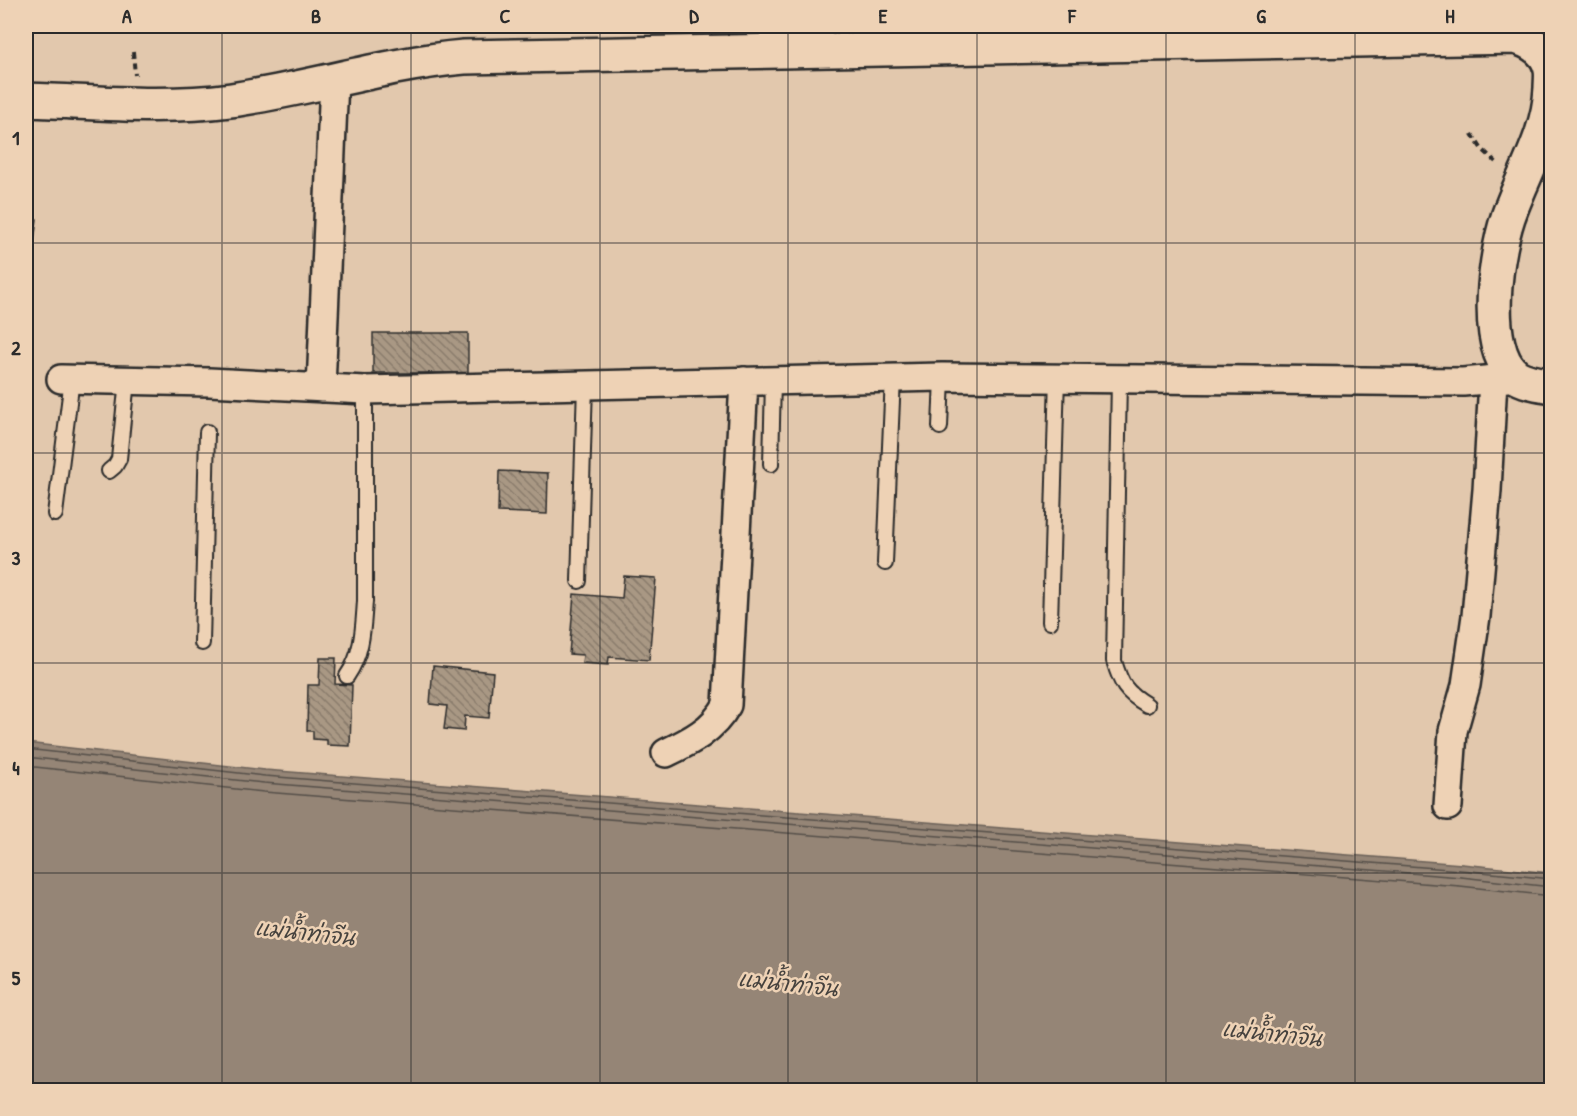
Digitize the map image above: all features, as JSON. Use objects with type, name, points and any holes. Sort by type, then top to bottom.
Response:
[{"type":"street","points":[[26,100],[189,104],[270,94],[418,62],[464,57],[1516,37],[1531,42],[1545,55],[1551,70],[1550,104],[1541,139],[1510,211],[1496,268],[1495,327],[1506,378],[1487,490],[1476,616],[1466,685],[1453,731],[1448,806]]},
{"type":"street","points":[[321,388],[334,80]]},
{"type":"street","points":[[66,379],[127,380],[209,391],[321,388],[365,390],[942,376],[1451,382],[1506,378],[1551,386]]},
{"type":"street","points":[[666,753],[699,736],[722,715],[727,705],[744,381]]},
{"type":"lane","points":[[940,427],[942,376]]},
{"type":"lane","points":[[1050,622],[1057,376]]},
{"type":"lane","points":[[885,563],[893,378]]},
{"type":"lane","points":[[55,514],[66,379]]},
{"type":"lane","points":[[1119,379],[1114,661],[1124,688],[1131,696],[1147,705]]},
{"type":"lane","points":[[109,471],[116,466],[119,459],[127,380]]},
{"type":"lane","points":[[771,464],[773,381]]},
{"type":"lane","points":[[579,581],[585,385]]},
{"type":"lane","points":[[347,676],[360,653],[364,611],[365,390]]},
{"type":"lane","points":[[202,643],[207,432]]},
{"type":"path","points":[[1472,134],[1481,148],[1522,185]]},
{"type":"water","name":"แม่น้ำท่าจีน","points":[[26,743],[265,770],[1462,864],[1551,873],[1551,1090],[26,1090]]},
{"type":"building","points":[[26,217],[37,219],[26,303]]},
{"type":"building","points":[[373,333],[468,333],[468,373],[373,373]]},
{"type":"building","points":[[499,471],[548,473],[547,514],[498,512]]},
{"type":"building","points":[[624,576],[656,578],[649,660],[609,657],[608,665],[582,663],[583,655],[569,654],[574,594],[622,598]]},
{"type":"building","points":[[320,658],[336,658],[335,684],[352,685],[350,746],[327,745],[327,740],[313,739],[313,731],[307,731],[308,685],[319,685]]},
{"type":"building","points":[[433,666],[493,672],[489,718],[465,716],[464,731],[444,729],[447,706],[430,704]]}]
